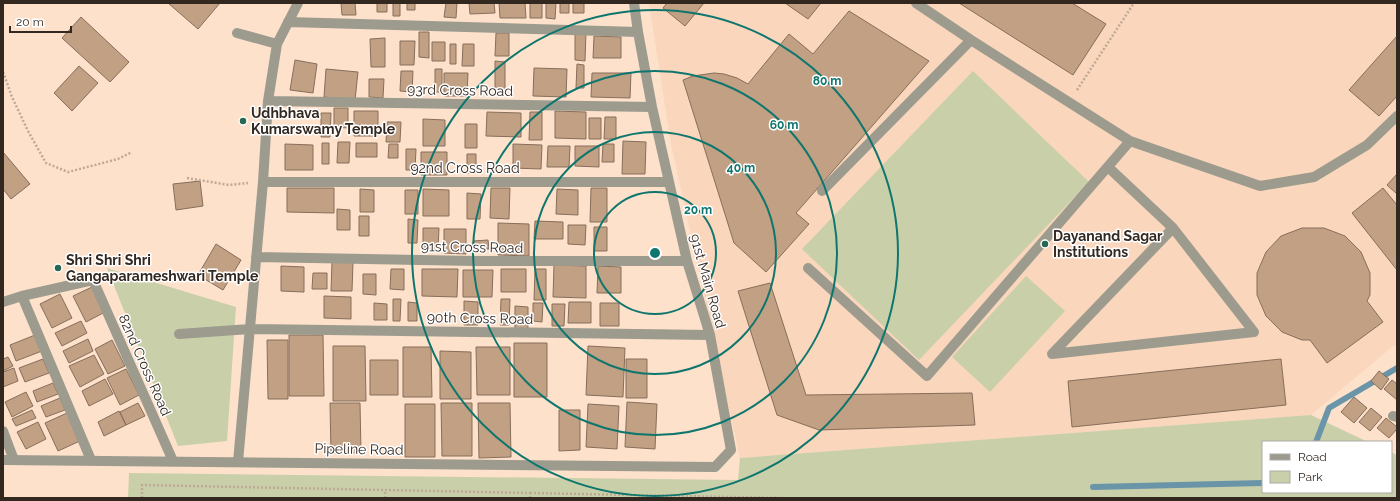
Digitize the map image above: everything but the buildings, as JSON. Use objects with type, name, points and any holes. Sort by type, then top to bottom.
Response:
[{"type":"street","points":[[238,462],[268,101],[278,44],[298,3]]},
{"type":"street","name":"91st Main Road","points":[[634,3],[652,107],[668,182],[687,261],[710,336],[731,450],[715,467]]},
{"type":"street","points":[[916,3],[971,40],[1130,141],[1260,186],[1314,177],[1368,145],[1397,116]]},
{"type":"street","points":[[288,22],[638,32]]},
{"type":"street","points":[[237,33],[278,44]]},
{"type":"street","points":[[822,191],[971,40]]},
{"type":"street","name":"93rd Cross Road","points":[[268,101],[652,107]]},
{"type":"street","points":[[808,268],[927,376],[1130,141]]},
{"type":"street","points":[[1108,167],[1173,228],[1254,332],[1052,354],[1173,228]]},
{"type":"street","name":"92nd Cross Road","points":[[262,182],[668,182]]},
{"type":"street","name":"91st Cross Road","points":[[256,257],[474,261],[687,261]]},
{"type":"street","name":"82nd Cross Road","points":[[22,296],[93,280],[173,462]]},
{"type":"street","points":[[3,302],[22,296],[40,342],[91,460]]},
{"type":"street","name":"90th Cross Road","points":[[179,334],[250,329],[710,336]]},
{"type":"street","points":[[3,431],[14,460]]},
{"type":"street","name":"Pipeline Road","points":[[3,460],[715,467]]},
{"type":"path","points":[[1070,102],[1134,3]]},
{"type":"path","points":[[3,72],[12,97],[28,131],[46,163],[68,172],[118,159],[132,152]]},
{"type":"path","points":[[187,178],[229,185],[262,182]]},
{"type":"path","points":[[142,498],[142,485],[784,498]]},
{"type":"path","points":[[385,490],[385,498]]},
{"type":"path","points":[[530,493],[530,498]]},
{"type":"shaded area","name":"Dayanand Sagar Institutions","points":[[649,3],[1397,3],[1397,345],[1393,346],[1311,415],[740,458],[671,144]]},
{"type":"green space","points":[[973,71],[1089,182],[919,360],[802,249]]},
{"type":"green space","points":[[107,268],[236,307],[227,441],[178,446]]},
{"type":"green space","points":[[1026,276],[1065,311],[990,392],[952,357]]},
{"type":"green space","points":[[1311,415],[1366,441],[1262,441],[1262,493],[1392,493],[1392,452],[1397,455],[1397,498],[128,498],[129,473],[738,480],[740,458]]},
{"type":"waterway","points":[[1316,441],[1329,408],[1397,368]]},
{"type":"waterway","points":[[1093,487],[1262,483]]},
{"type":"place","name":"Udhbhava Kumarswamy Temple","points":[[243,121]]},
{"type":"place","name":"Dayanand Sagar Institutions","points":[[1045,244]]},
{"type":"place","name":"Shri Shri Shri Gangaparameshwari Temple","points":[[58,268]]}]
